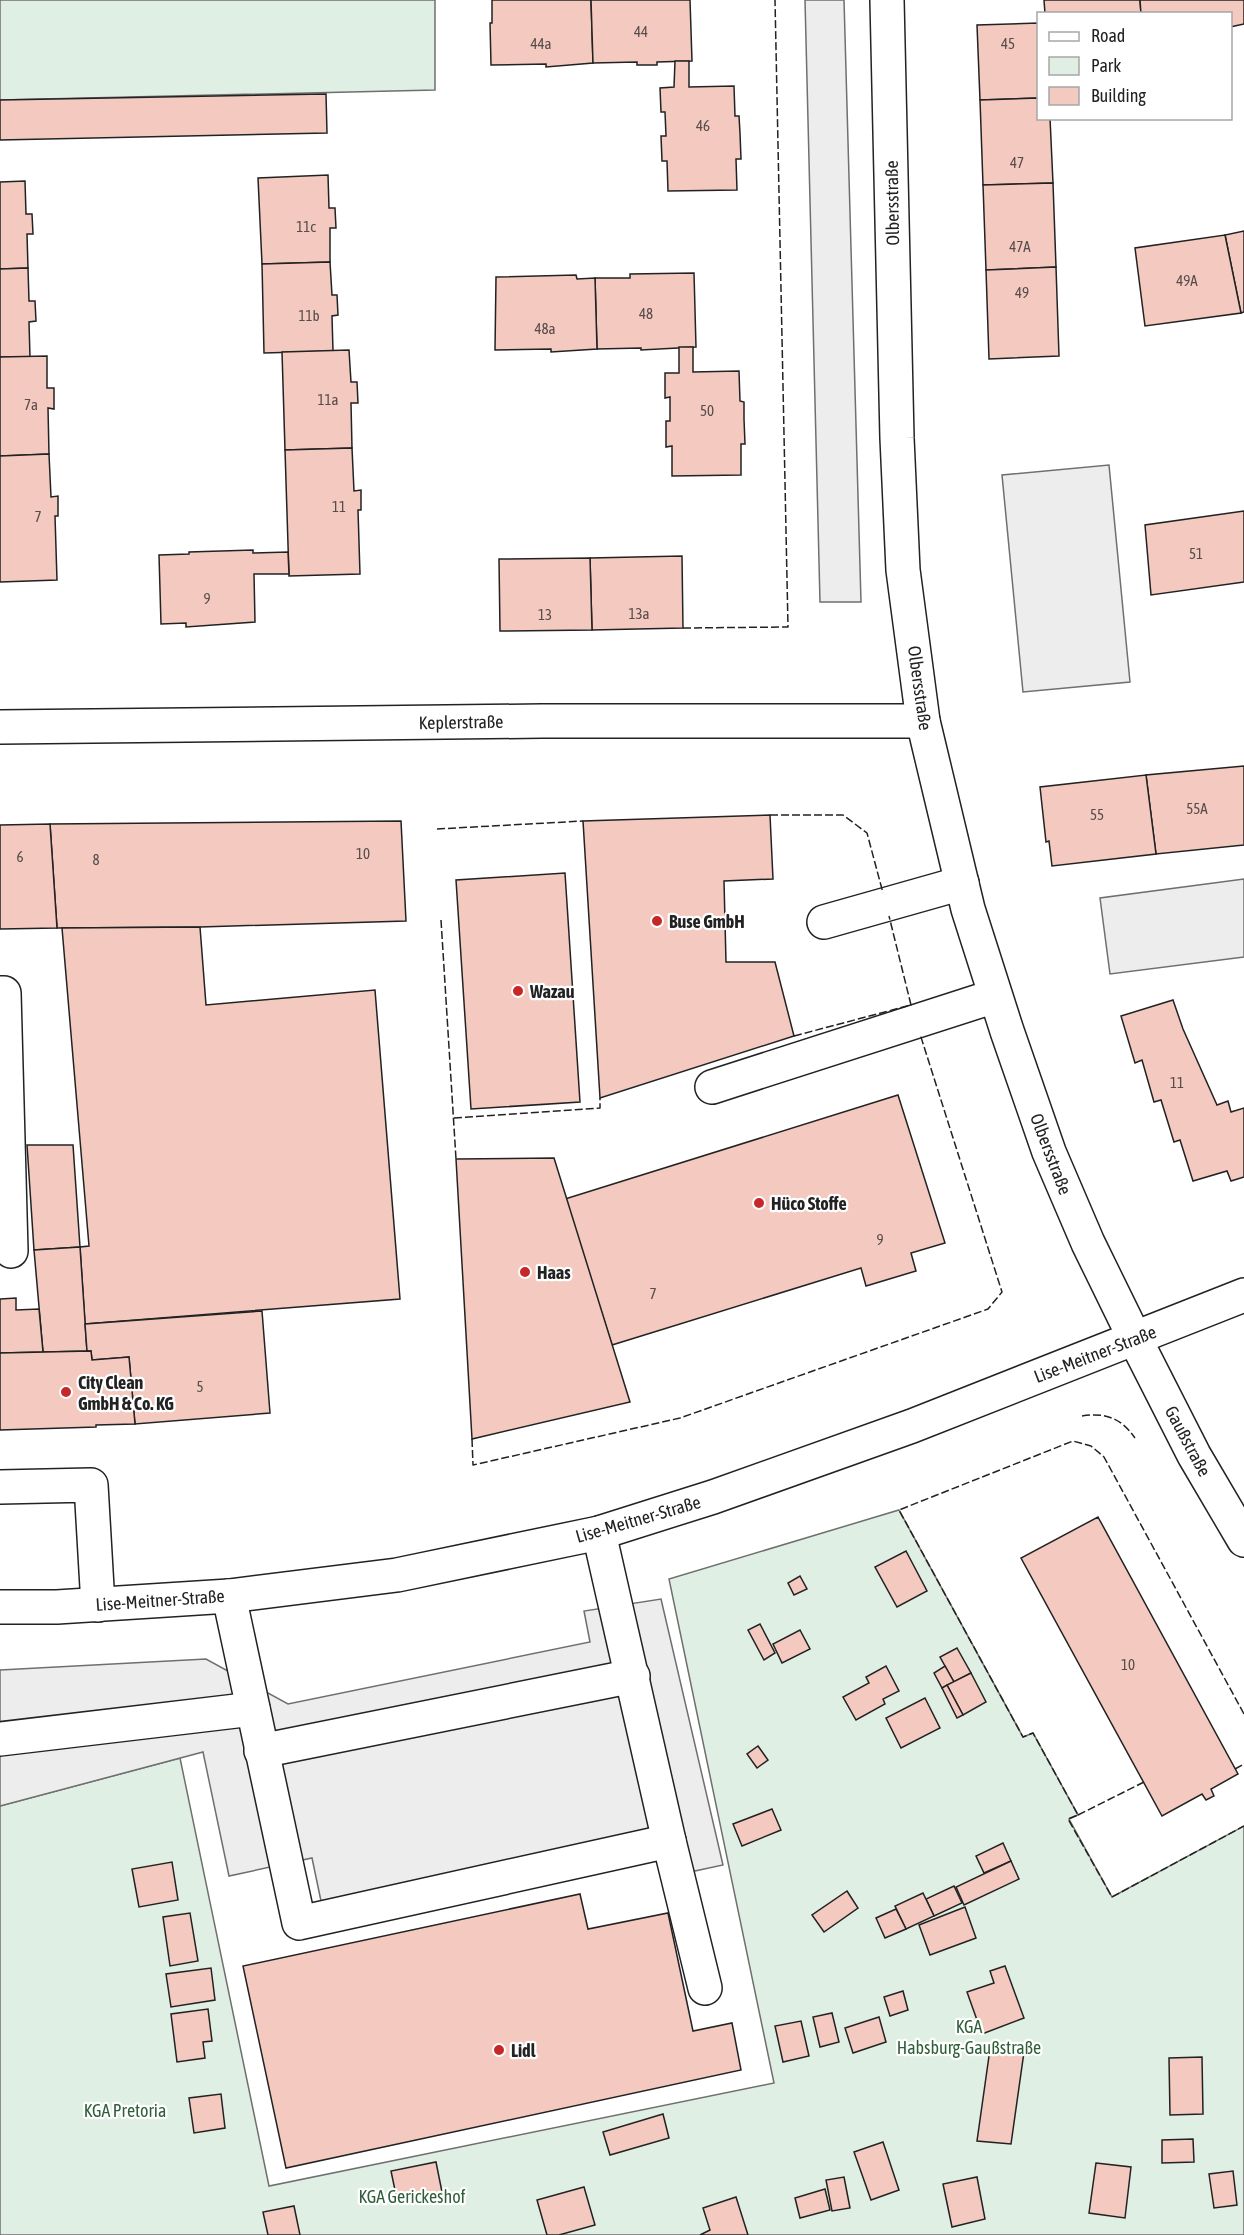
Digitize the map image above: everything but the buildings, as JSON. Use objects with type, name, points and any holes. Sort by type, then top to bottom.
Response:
[{"type":"street","name":"Olbersstraße","points":[[887,0],[897,438],[903,559],[923,721],[962,883],[995,996],[1049,1152],[1088,1243],[1136,1339]]},
{"type":"street","name":"Keplerstraße","points":[[0,727],[923,721]]},
{"type":"street","points":[[824,922],[962,883]]},
{"type":"street","points":[[0,993],[4,993],[11,1251]]},
{"type":"street","points":[[712,1087],[995,996]]},
{"type":"street","name":"Lise-Meitner-Straße","points":[[0,1607],[98,1605],[229,1596],[398,1575],[599,1533],[713,1497],[901,1430],[1244,1295]]},
{"type":"street","name":"Gaußstraße","points":[[1136,1339],[1194,1455],[1244,1540]]},
{"type":"street","points":[[0,1487],[91,1485],[98,1605]]},
{"type":"street","points":[[599,1533],[705,1988]]},
{"type":"street","points":[[229,1596],[299,1923],[669,1841]]},
{"type":"street","points":[[261,1751],[633,1676]]},
{"type":"street","points":[[0,1739],[253,1709]]},
{"type":"green space","points":[[0,0],[435,0],[435,90],[0,100]]},
{"type":"green space","name":"KGA Habsburg-Gaußstraße","points":[[899,1510],[1023,1737],[1033,1733],[1078,1815],[1069,1819],[1112,1897],[1244,1826],[1244,2235],[0,2235],[0,1806],[180,1758],[269,2186],[774,2083],[669,1579]]},
{"type":"shaded area","points":[[805,0],[844,0],[861,602],[820,602]]},
{"type":"shaded area","points":[[1109,465],[1130,682],[1023,692],[1002,475]]},
{"type":"shaded area","points":[[1244,879],[1244,957],[1110,974],[1100,898]]},
{"type":"shaded area","points":[[661,1599],[723,1865],[690,1872],[678,1826],[321,1901],[312,1858],[229,1876],[203,1752],[0,1806],[0,1670],[206,1659],[288,1704],[590,1642],[584,1611]]},
{"type":"fence","points":[[683,628],[788,627],[775,0]]},
{"type":"fence","points":[[770,815],[843,815],[867,833],[883,893]]},
{"type":"fence","points":[[437,829],[583,821]]},
{"type":"fence","points":[[794,1036],[911,1005],[889,916]]},
{"type":"fence","points":[[441,920],[456,1159]]},
{"type":"fence","points":[[472,1439],[473,1465],[680,1418],[988,1309],[1002,1292],[920,1034]]},
{"type":"fence","points":[[454,1118],[600,1108],[600,1098]]},
{"type":"fence","points":[[1082,1416],[1099,1415],[1113,1418],[1125,1426],[1135,1438]]},
{"type":"fence","points":[[1244,1714],[1104,1457],[1091,1446],[1073,1441],[899,1510],[1023,1737],[1033,1733],[1078,1815],[1068,1819],[1112,1897],[1244,1826]]},
{"type":"fence","points":[[1235,1769],[1244,1764]]},
{"type":"fence","points":[[1078,1815],[1144,1782]]},
{"type":"place","name":"Buse GmbH","points":[[657,921]]},
{"type":"place","name":"Wazau","points":[[518,991]]},
{"type":"place","name":"Hüco Stoffe","points":[[759,1203]]},
{"type":"place","name":"Haas","points":[[525,1272]]},
{"type":"place","name":"City Clean GmbH & Co. KG","points":[[66,1392]]},
{"type":"place","name":"Lidl","points":[[499,2050]]},
{"type":"park label","name":"KGA Pretoria","points":[[125,2110]]},
{"type":"park label","name":"KGA Gerickeshof","points":[[412,2196]]}]
